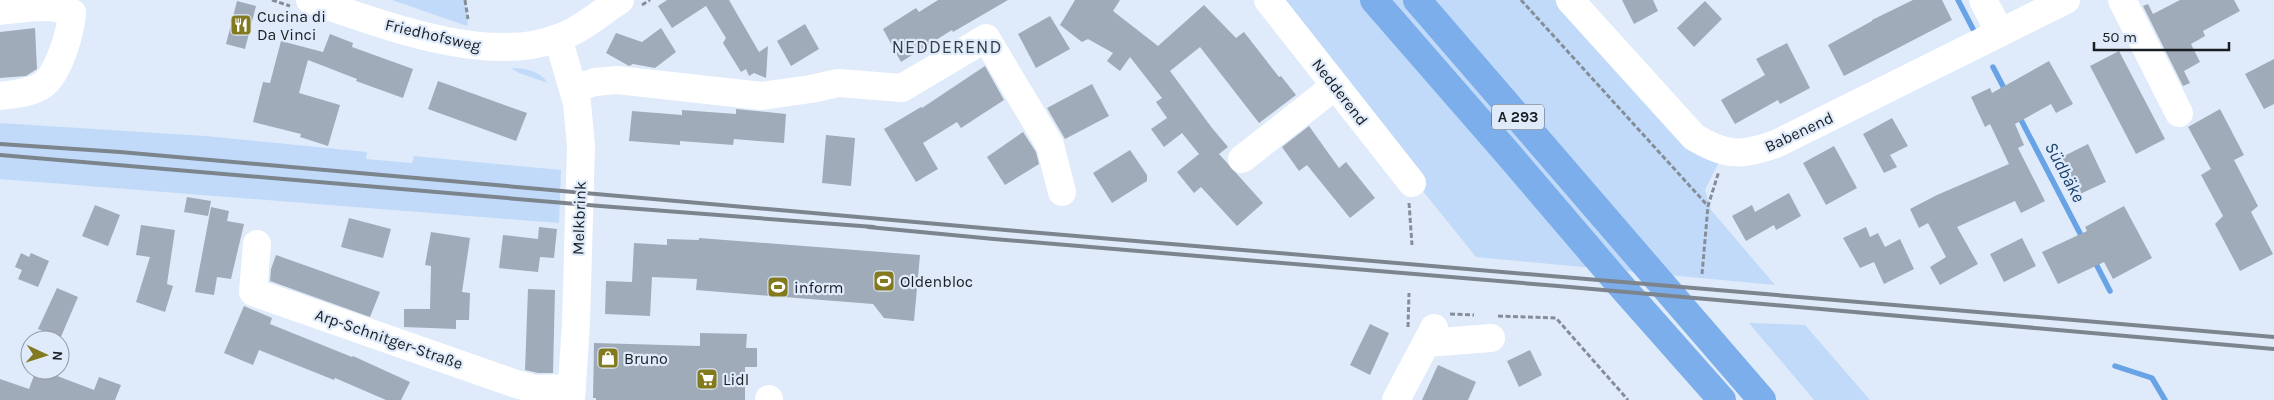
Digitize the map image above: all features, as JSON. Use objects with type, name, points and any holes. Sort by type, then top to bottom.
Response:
[{"type":"highway","name":"A 293","points":[[1374,0],[1722,400]]},
{"type":"highway","name":"A 293","points":[[1417,0],[1618,236],[1762,400]]},
{"type":"street","name":"Friedhofsweg","points":[[310,0],[412,32],[475,47],[535,44],[558,38],[579,28],[620,0]]},
{"type":"street","name":"Nedderend","points":[[1268,0],[1412,183]]},
{"type":"street","name":"Babenend","points":[[1570,0],[1694,137],[1710,147],[1724,152],[1747,153],[1778,143],[2066,0]]},
{"type":"street","points":[[1983,0],[2000,33]]},
{"type":"street","points":[[2122,0],[2179,113]]},
{"type":"street","points":[[0,11],[63,8],[72,13],[72,22],[56,68],[44,84],[28,92],[0,96]]},
{"type":"street","name":"Melkbrink","points":[[558,38],[573,89],[579,118],[581,166],[572,394]]},
{"type":"street","points":[[573,89],[595,82],[617,80],[762,96],[811,89],[838,82],[902,88],[986,38],[1050,145],[1062,192]]},
{"type":"street","points":[[1242,159],[1335,86]]},
{"type":"street","name":"Arp-Schnitger-Straße","points":[[257,244],[254,292],[516,384],[572,394]]},
{"type":"street","points":[[1401,399],[1430,336],[1488,323]]},
{"type":"path","points":[[465,0],[468,19]]},
{"type":"path","points":[[1521,0],[1708,206]]},
{"type":"path","points":[[1702,274],[1708,206],[1724,152]]},
{"type":"path","points":[[1412,183],[1408,195],[1412,245]]},
{"type":"path","points":[[1430,336],[1445,314],[1488,323],[1556,318],[1628,400]]},
{"type":"shaded area","points":[[392,0],[465,0],[468,19],[467,26]]},
{"type":"shaded area","points":[[1269,0],[1555,0],[1594,43],[1724,152],[1705,190],[1711,210],[1775,285],[1476,257]]},
{"type":"shaded area","points":[[511,68],[532,71],[548,83],[519,73]]},
{"type":"shaded area","points":[[0,123],[206,136],[367,152],[366,159],[412,163],[414,156],[561,170],[559,223],[0,179]]},
{"type":"shaded area","points":[[1749,323],[1805,325],[1870,400],[1814,400]]},
{"type":"building","points":[[667,0],[729,0],[759,52],[768,46],[766,78],[754,73],[749,76],[746,69],[741,72],[723,43],[726,38],[706,6],[672,28],[658,6]]},
{"type":"building","points":[[938,0],[1008,0],[953,32],[952,30],[901,62],[883,29],[916,8],[919,12]]},
{"type":"building","points":[[1075,0],[1120,0],[1113,11],[1158,46],[1204,5],[1236,38],[1244,32],[1279,77],[1281,76],[1296,95],[1259,123],[1200,47],[1170,71],[1228,147],[1219,154],[1263,203],[1237,226],[1201,187],[1194,193],[1177,172],[1199,154],[1182,133],[1164,147],[1151,129],[1167,118],[1156,102],[1162,98],[1130,57],[1120,71],[1107,61],[1113,53],[1088,39],[1082,42],[1060,25]]},
{"type":"building","points":[[1622,0],[1653,0],[1658,11],[1634,24]]},
{"type":"building","points":[[1913,0],[1942,0],[1952,20],[1844,76],[1828,45],[1872,20]]},
{"type":"building","points":[[2180,0],[2234,0],[2240,11],[2203,31],[2205,36],[2191,44],[2200,62],[2184,71],[2190,83],[2183,86],[2143,6],[2148,4],[2153,14]]},
{"type":"building","name":"Cucina di Da Vinci","points":[[237,1],[256,6],[245,49],[226,44]]},
{"type":"building","points":[[1705,1],[1722,19],[1694,47],[1677,28]]},
{"type":"building","points":[[1050,16],[1070,49],[1036,68],[1018,34]]},
{"type":"building","points":[[805,24],[819,49],[791,66],[777,41]]},
{"type":"building","points":[[35,28],[37,69],[26,76],[0,78],[0,32]]},
{"type":"building","points":[[661,28],[676,52],[655,68],[633,64],[629,66],[606,53],[616,33],[642,42]]},
{"type":"building","points":[[330,34],[353,43],[352,47],[413,69],[403,98],[356,81],[357,79],[308,60],[299,93],[340,105],[328,146],[300,137],[301,134],[253,122],[263,82],[270,83],[281,41],[323,52]]},
{"type":"building","points":[[1787,43],[1810,88],[1780,104],[1778,100],[1735,124],[1721,100],[1765,75],[1756,59]]},
{"type":"building","points":[[2119,51],[2165,139],[2136,154],[2090,66]]},
{"type":"building","points":[[2274,59],[2274,104],[2264,109],[2245,74]]},
{"type":"building","points":[[2049,61],[2073,104],[2056,113],[2051,104],[2015,124],[2024,145],[2018,148],[2045,201],[2021,213],[2015,201],[1957,227],[1978,264],[1940,285],[1930,267],[1946,257],[1928,223],[1919,228],[1910,209],[1937,195],[2009,164],[1990,124],[1985,127],[1971,97],[1990,88],[1992,93]]},
{"type":"building","points":[[985,66],[1004,100],[961,128],[957,122],[923,143],[938,169],[916,182],[884,129],[922,108]]},
{"type":"building","points":[[438,81],[527,113],[516,141],[428,109]]},
{"type":"building","points":[[1092,84],[1109,116],[1065,139],[1047,108]]},
{"type":"building","points":[[736,109],[786,114],[784,143],[734,139],[733,145],[680,141],[680,145],[629,141],[632,111],[682,115],[682,110],[736,114]]},
{"type":"building","points":[[2220,109],[2244,155],[2234,160],[2258,206],[2251,212],[2273,254],[2240,271],[2215,224],[2223,216],[2201,175],[2211,169],[2188,127]]},
{"type":"building","points":[[1892,118],[1908,146],[1890,155],[1897,167],[1884,173],[1863,134]]},
{"type":"building","points":[[1309,126],[1339,168],[1346,162],[1375,198],[1350,218],[1307,165],[1299,171],[1282,147]]},
{"type":"building","points":[[1023,132],[1036,152],[1039,164],[1005,185],[987,157]]},
{"type":"building","points":[[826,135],[855,138],[851,186],[822,183]]},
{"type":"building","points":[[2088,144],[2106,182],[2080,194],[2062,157]]},
{"type":"building","points":[[1834,146],[1857,188],[1826,205],[1803,163]]},
{"type":"building","points":[[1130,150],[1147,175],[1147,181],[1112,203],[1093,173]]},
{"type":"building","points":[[1789,193],[1801,216],[1776,230],[1774,225],[1746,241],[1732,216],[1752,205],[1755,212]]},
{"type":"building","points":[[187,197],[211,201],[208,216],[184,212]]},
{"type":"building","points":[[95,205],[120,215],[108,246],[82,236]]},
{"type":"building","points":[[2124,206],[2152,258],[2113,279],[2104,262],[2058,284],[2042,252],[2087,231],[2085,227]]},
{"type":"building","points":[[211,207],[229,211],[227,221],[244,224],[231,279],[217,277],[214,295],[195,292]]},
{"type":"building","points":[[349,218],[391,229],[383,258],[341,247]]},
{"type":"building","points":[[141,225],[175,230],[167,284],[173,286],[165,312],[136,302],[150,257],[136,255]]},
{"type":"building","points":[[539,227],[557,229],[554,258],[540,257],[538,272],[499,268],[503,235],[538,239]]},
{"type":"building","points":[[1866,227],[1870,237],[1878,233],[1885,247],[1900,239],[1914,269],[1884,284],[1874,262],[1860,268],[1843,238]]},
{"type":"building","points":[[431,232],[470,238],[462,292],[470,293],[469,320],[456,320],[456,329],[404,327],[404,309],[430,309],[431,266],[425,265]]},
{"type":"building","points":[[699,238],[920,255],[914,321],[884,318],[873,304],[696,290],[697,279],[652,277],[650,316],[605,314],[606,281],[632,282],[634,243],[667,245],[667,239],[699,240]]},
{"type":"building","points":[[2022,238],[2036,266],[2004,282],[1990,254]]},
{"type":"building","points":[[21,253],[29,257],[31,253],[49,261],[38,287],[18,279],[22,270],[15,267]]},
{"type":"building","points":[[276,255],[380,292],[370,317],[270,281],[271,269]]},
{"type":"building","points":[[57,288],[78,297],[64,330],[38,329]]},
{"type":"building","points":[[528,289],[555,290],[553,373],[538,373],[525,370]]},
{"type":"building","points":[[244,306],[272,318],[270,324],[353,356],[410,382],[401,400],[386,400],[335,378],[334,380],[259,350],[253,365],[224,353]]},
{"type":"building","points":[[1370,324],[1389,333],[1370,375],[1350,365]]},
{"type":"building","points":[[700,333],[747,334],[746,348],[757,348],[757,367],[745,367],[745,400],[596,400],[596,398],[593,398],[594,343],[700,346]]},
{"type":"building","points":[[1530,350],[1542,375],[1519,387],[1507,361]]},
{"type":"building","points":[[1438,365],[1476,382],[1468,400],[1422,400]]},
{"type":"building","points":[[99,377],[121,385],[115,400],[0,400],[0,379],[29,389],[32,380],[68,380],[94,390]]},
{"type":"waterway","name":"Südbäke","points":[[1958,0],[1973,29]]},
{"type":"waterway","name":"Südbäke","points":[[1993,67],[2006,92]]},
{"type":"waterway","name":"Südbäke","points":[[2019,116],[2084,241]]},
{"type":"waterway","name":"Südbäke","points":[[2094,260],[2110,291]]},
{"type":"waterway","name":"Südbäke","points":[[2115,366],[2152,378],[2165,400]]},
{"type":"railway","points":[[0,144],[120,152],[1017,231],[2274,337]]},
{"type":"railway","points":[[0,155],[600,206],[874,227]]},
{"type":"railway","points":[[868,227],[2274,349]]},
{"type":"place","name":"Cucina di Da Vinci","points":[[241,25]]},
{"type":"place","name":"Oldenbloc","points":[[884,281]]},
{"type":"place","name":"inform","points":[[778,287]]},
{"type":"place","name":"Bruno","points":[[608,358]]},
{"type":"place","name":"Lidl","points":[[707,379]]},
{"type":"district","name":"NEDDEREND","points":[[947,47]]}]
